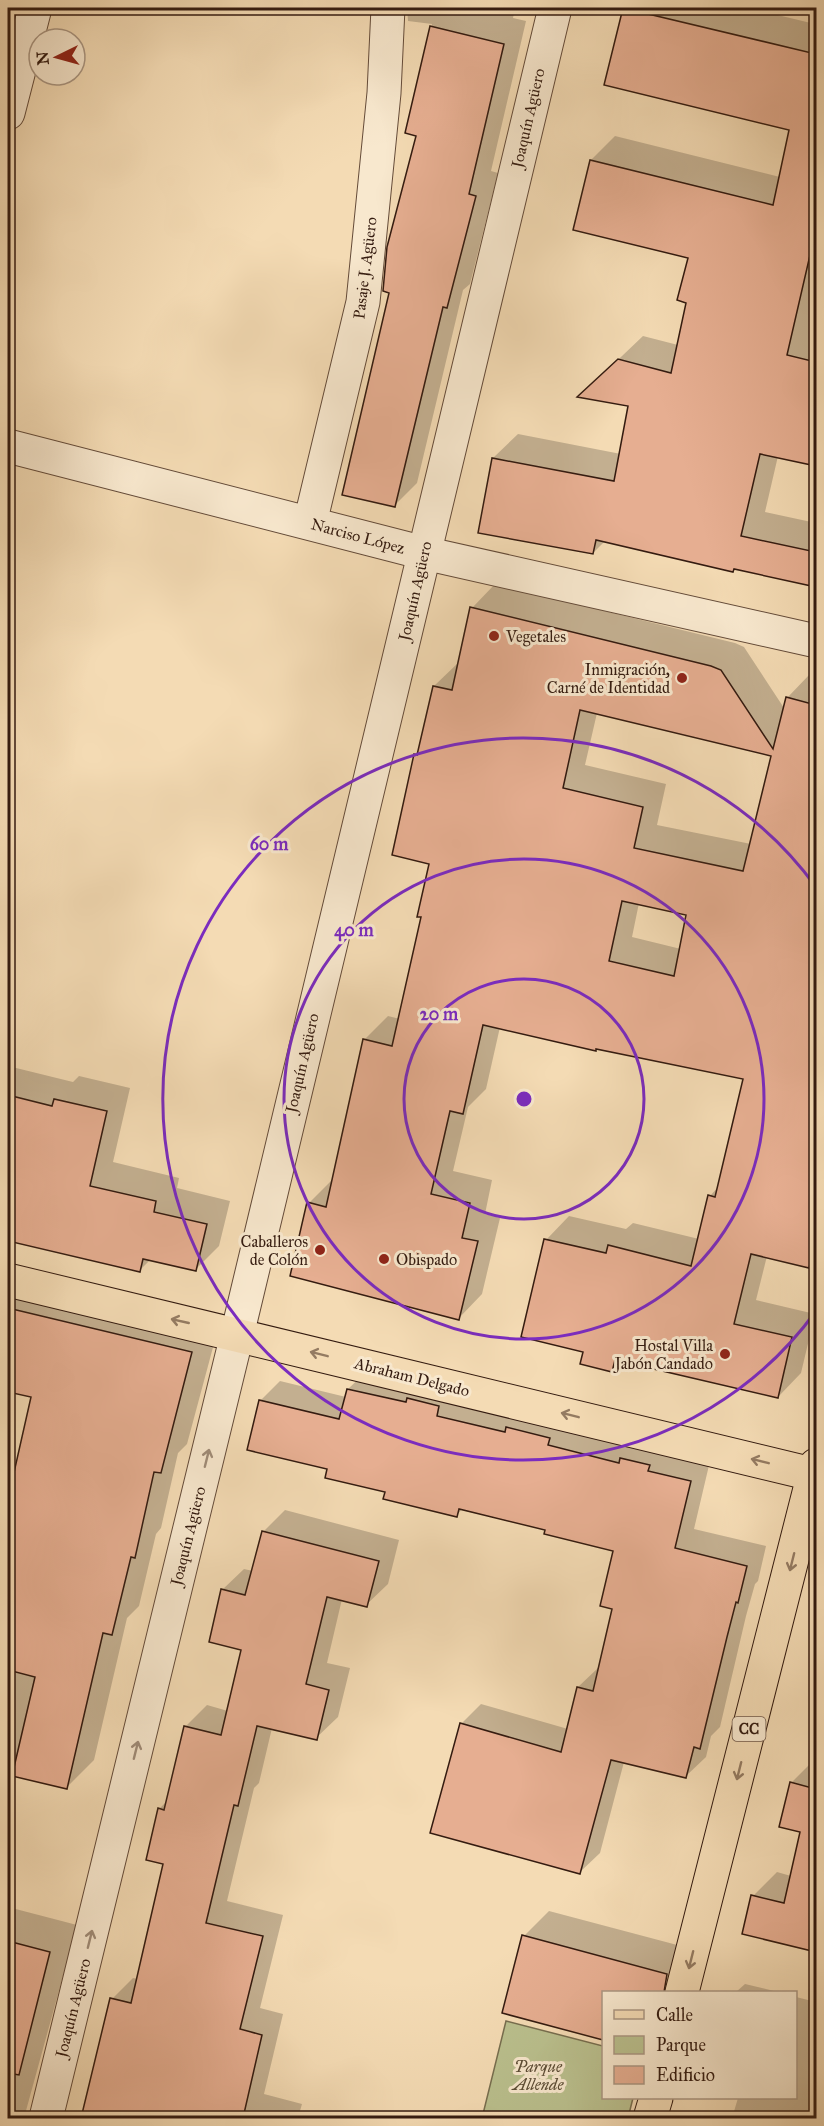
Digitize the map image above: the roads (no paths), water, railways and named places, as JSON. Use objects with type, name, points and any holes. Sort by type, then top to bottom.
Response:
[{"type":"main road","name":"Abraham Delgado","points":[[8,1280],[816,1471]]},
{"type":"main road","name":"CC","points":[[682,1991],[816,1471]]},
{"type":"main road","points":[[650,2118],[655,2099]]},
{"type":"street","points":[[8,113],[35,8]]},
{"type":"street","name":"Pasaje J. Agüero","points":[[310,523],[363,302],[384,93],[388,8]]},
{"type":"street","name":"Joaquín Agüero","points":[[46,2118],[237,1335],[555,8]]},
{"type":"street","name":"Narciso López","points":[[8,447],[424,553],[816,641]]},
{"type":"place","name":"Vegetales","points":[[494,636]]},
{"type":"place","name":"Inmigración, Carné de Identidad","points":[[682,678]]},
{"type":"place","name":"Caballeros de Colón","points":[[320,1250]]},
{"type":"place","name":"Obispado","points":[[384,1259]]},
{"type":"place","name":"Hostal Villa Jabón Candado","points":[[725,1354]]},
{"type":"park label","name":"Parque Allende","points":[[538,2075]]}]
